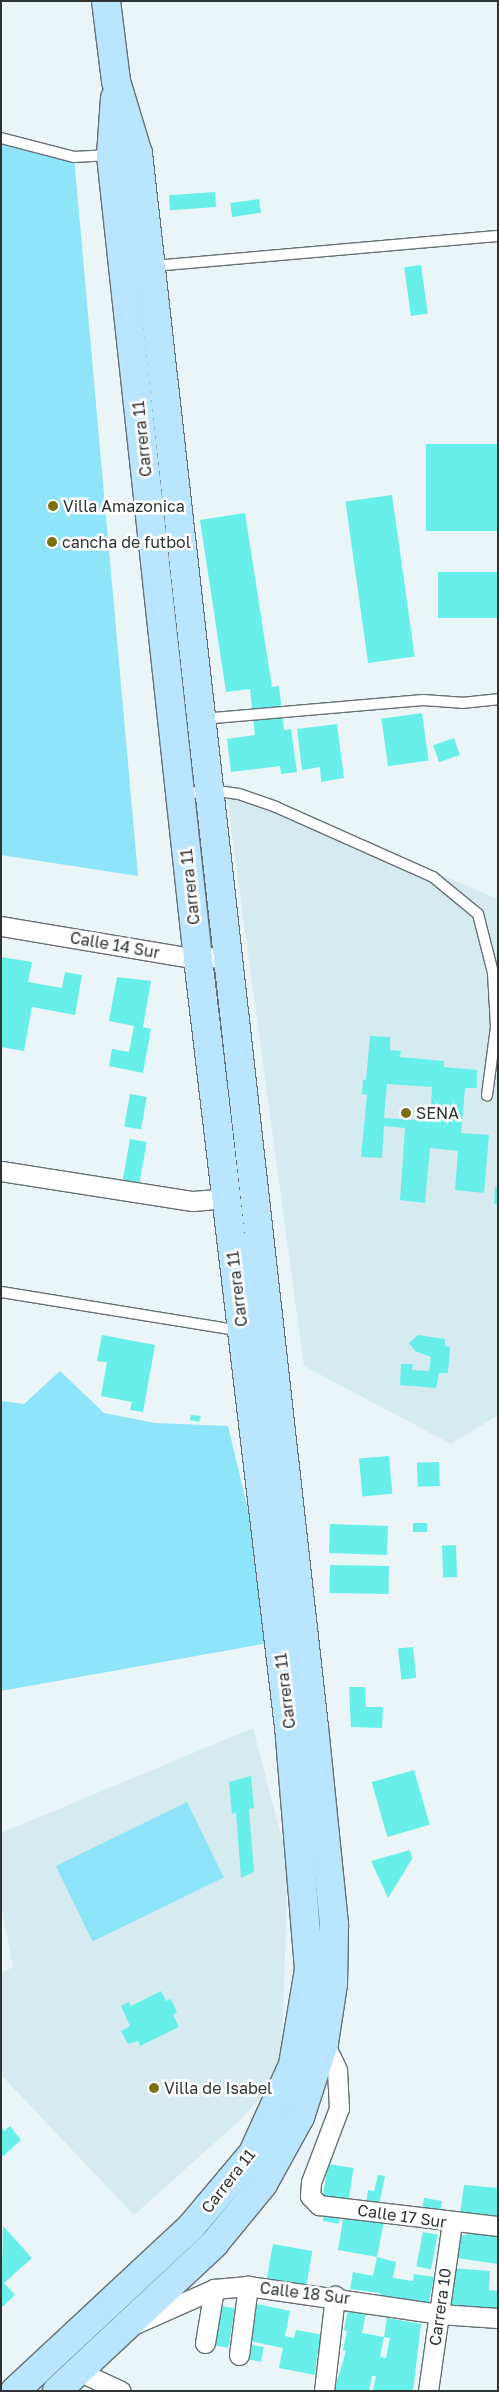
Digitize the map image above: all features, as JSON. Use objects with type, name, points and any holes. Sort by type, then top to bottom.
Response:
[{"type":"main road","name":"Carrera 11","points":[[15,2391],[191,2227],[253,2153],[293,2065],[309,1970],[290,1736],[180,795],[124,154],[106,1]]},
{"type":"main road","name":"Carrera 11","points":[[57,2391],[214,2244],[262,2184],[300,2116],[324,2043],[333,1984],[334,1924],[202,719],[150,266],[124,154]]},
{"type":"street","name":"Calle 14 Sur","points":[[1,926],[198,959],[228,955]]},
{"type":"street","points":[[1,1171],[193,1201],[226,1198]]},
{"type":"street","name":"Calle 17 Sur","points":[[324,2043],[337,2070],[339,2108],[311,2182],[310,2196],[319,2204],[452,2223],[498,2226]]},
{"type":"street","name":"Carrera 10","points":[[428,2391],[452,2223]]},
{"type":"street","points":[[239,2355],[248,2286]]},
{"type":"street","name":"Calle 18 Sur","points":[[120,2331],[214,2289],[248,2286],[335,2296],[439,2314],[498,2318]]},
{"type":"street","points":[[205,2343],[214,2289]]},
{"type":"street","points":[[324,2391],[335,2296]]},
{"type":"street","points":[[78,2371],[121,2391]]},
{"type":"lane","points":[[1,138],[74,157],[124,154]]},
{"type":"lane","points":[[150,266],[498,236]]},
{"type":"lane","points":[[202,719],[423,700],[462,703],[498,699]]},
{"type":"lane","points":[[180,795],[210,790],[239,794],[276,807],[433,877],[478,914],[493,973],[496,1026],[487,1095]]},
{"type":"lane","points":[[1,1292],[216,1329],[242,1331]]},
{"type":"shaded area","name":"Villa Amazonica","points":[[1,144],[74,157],[138,876],[1,855]]},
{"type":"shaded area","points":[[225,783],[498,899],[498,1415],[451,1444],[304,1366]]},
{"type":"shaded area","points":[[60,1371],[104,1413],[155,1423],[228,1426],[279,1641],[1,1691],[1,1401],[24,1404]]},
{"type":"shaded area","points":[[253,1728],[288,1862],[281,2076],[239,2121],[134,2215],[1,2075],[1,1973],[13,1967],[1,1904],[1,1833]]},
{"type":"shaded area","points":[[187,1802],[224,1877],[93,1942],[56,1866]]},
{"type":"building","points":[[215,192],[216,207],[170,210],[169,195]]},
{"type":"building","points":[[259,199],[261,213],[232,217],[230,203]]},
{"type":"building","points":[[421,265],[428,314],[411,316],[404,267]]},
{"type":"building","points":[[426,444],[498,444],[498,531],[426,531]]},
{"type":"building","points":[[392,495],[415,656],[368,663],[345,502]]},
{"type":"building","points":[[245,513],[272,687],[279,686],[284,730],[291,729],[297,772],[281,774],[280,766],[231,772],[227,739],[255,735],[250,689],[226,692],[200,520]]},
{"type":"building","points":[[438,572],[498,572],[498,618],[438,618]]},
{"type":"building","points":[[422,713],[429,761],[388,766],[381,719]]},
{"type":"building","points":[[337,724],[344,778],[321,782],[320,767],[302,770],[297,729]]},
{"type":"building","points":[[454,738],[460,755],[439,762],[433,745]]},
{"type":"building","points":[[1,957],[32,962],[28,982],[62,988],[65,972],[82,975],[75,1015],[32,1007],[24,1051],[1,1047]]},
{"type":"building","points":[[117,977],[151,981],[143,1027],[151,1029],[143,1073],[109,1066],[112,1049],[129,1052],[134,1026],[109,1021]]},
{"type":"building","points":[[370,1036],[390,1037],[390,1050],[401,1051],[400,1057],[444,1061],[444,1067],[477,1070],[477,1088],[465,1088],[461,1133],[489,1135],[484,1193],[455,1190],[458,1151],[430,1148],[425,1203],[400,1200],[405,1128],[384,1126],[382,1158],[361,1157],[367,1095],[362,1094],[363,1080],[366,1080]],"holes":[[[387,1084],[432,1087],[430,1121],[384,1118]]]},
{"type":"building","points":[[130,1094],[147,1097],[141,1129],[124,1126]]},
{"type":"building","points":[[130,1139],[147,1142],[139,1185],[122,1182]]},
{"type":"building","points":[[495,1187],[498,1187],[498,1204],[494,1204]]},
{"type":"building","points":[[102,1335],[155,1345],[143,1412],[130,1410],[132,1402],[101,1396],[107,1362],[97,1361]]},
{"type":"building","points":[[418,1335],[445,1339],[445,1346],[450,1347],[448,1373],[439,1373],[436,1388],[400,1385],[401,1364],[413,1364],[412,1370],[429,1371],[431,1357],[415,1351],[409,1343]]},
{"type":"building","points":[[191,1415],[201,1416],[199,1422],[190,1420]]},
{"type":"building","points":[[389,1456],[392,1494],[362,1496],[359,1459]]},
{"type":"building","points":[[439,1462],[440,1486],[418,1487],[417,1463]]},
{"type":"building","points":[[413,1523],[427,1523],[427,1532],[413,1532]]},
{"type":"building","points":[[330,1524],[388,1526],[387,1555],[329,1553]]},
{"type":"building","points":[[442,1545],[456,1545],[457,1577],[443,1577]]},
{"type":"building","points":[[330,1565],[389,1566],[389,1594],[330,1593]]},
{"type":"building","points":[[413,1647],[416,1678],[401,1679],[398,1649]]},
{"type":"building","points":[[349,1687],[365,1687],[366,1707],[383,1707],[382,1728],[351,1727]]},
{"type":"building","points":[[414,1770],[430,1825],[387,1837],[372,1782]]},
{"type":"building","points":[[251,1776],[254,1808],[249,1809],[254,1872],[241,1878],[236,1812],[232,1814],[229,1782]]},
{"type":"building","points":[[410,1850],[412,1859],[388,1898],[371,1861]]},
{"type":"building","points":[[161,1991],[166,2001],[171,1999],[177,2012],[173,2015],[179,2027],[140,2046],[138,2041],[128,2044],[121,2031],[130,2026],[121,2006],[129,2002],[131,2006]]},
{"type":"building","points":[[10,2126],[21,2140],[1,2158],[1,2127],[4,2131]]},
{"type":"building","points":[[328,2164],[354,2168],[348,2205],[322,2201]]},
{"type":"building","points":[[378,2175],[385,2176],[379,2205],[366,2203],[368,2190],[374,2191]]},
{"type":"building","points":[[464,2185],[498,2188],[498,2223],[459,2222]]},
{"type":"building","points":[[424,2198],[442,2201],[440,2215],[421,2215]]},
{"type":"building","points":[[325,2210],[341,2213],[339,2224],[323,2221]]},
{"type":"building","points":[[344,2213],[363,2220],[384,2221],[377,2257],[338,2250]]},
{"type":"building","points":[[3,2226],[32,2258],[4,2283],[15,2295],[1,2308]]},
{"type":"building","points":[[423,2232],[438,2235],[431,2269],[416,2266]]},
{"type":"building","points":[[477,2233],[498,2235],[498,2264],[457,2258],[459,2236]]},
{"type":"building","points":[[273,2244],[312,2251],[306,2285],[267,2278]]},
{"type":"building","points":[[377,2257],[396,2262],[393,2278],[413,2281],[414,2274],[434,2277],[428,2307],[379,2296],[380,2293],[350,2289],[353,2272],[373,2276]]},
{"type":"building","points":[[452,2268],[490,2271],[489,2290],[498,2291],[498,2310],[450,2306]]},
{"type":"building","points":[[253,2303],[290,2311],[285,2336],[294,2338],[296,2330],[324,2335],[317,2355],[315,2375],[279,2368],[283,2348],[245,2340]]},
{"type":"building","points":[[215,2305],[235,2308],[228,2348],[209,2345]]},
{"type":"building","points":[[348,2310],[366,2313],[362,2333],[384,2337],[387,2318],[421,2324],[413,2391],[373,2391],[376,2376],[372,2376],[369,2391],[334,2391],[346,2351],[343,2350],[347,2331],[344,2330]],"holes":[[[384,2337],[390,2338],[386,2358],[380,2357]]]},
{"type":"building","points":[[247,2344],[264,2347],[261,2362],[244,2359]]},
{"type":"place","name":"Villa Amazonica","points":[[53,506]]},
{"type":"place","name":"cancha de futbol","points":[[52,542]]},
{"type":"place","name":"SENA","points":[[406,1113]]},
{"type":"place","name":"Villa de Isabel","points":[[154,2088]]}]
